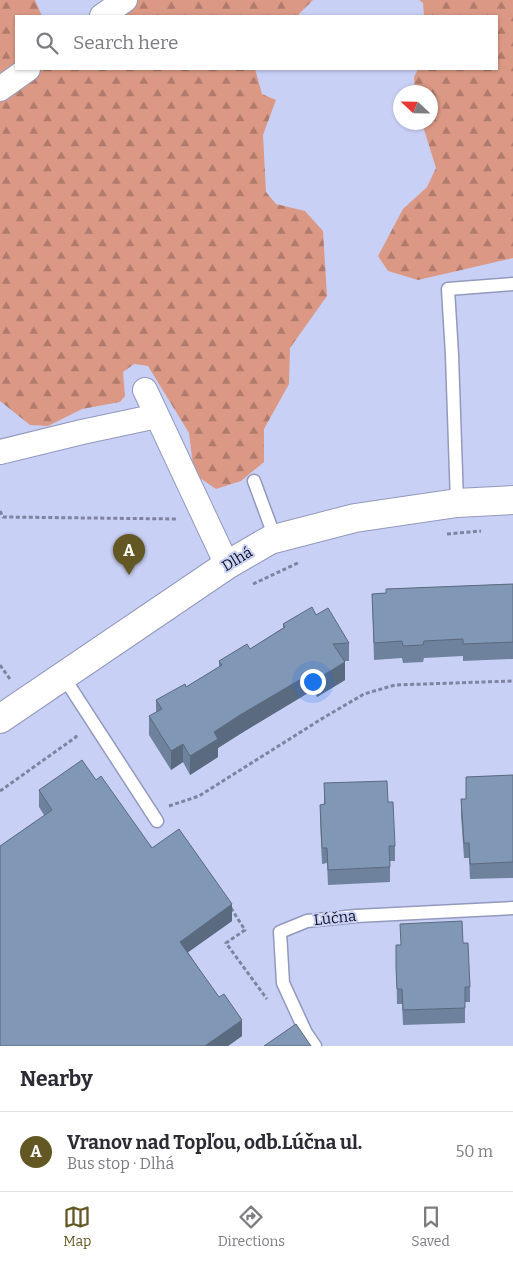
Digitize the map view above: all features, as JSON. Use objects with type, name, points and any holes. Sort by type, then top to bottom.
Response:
[{"type":"street","points":[[103,15],[125,0]]},
{"type":"street","points":[[0,89],[27,70]]},
{"type":"street","points":[[145,390],[227,565]]},
{"type":"street","points":[[0,452],[157,416]]},
{"type":"street","name":"Dlhá","points":[[0,720],[227,565],[270,540],[355,518],[457,503],[513,500]]},
{"type":"lane","points":[[457,503],[448,289],[513,284]]},
{"type":"lane","points":[[254,481],[275,538]]},
{"type":"lane","points":[[63,676],[155,818]]},
{"type":"lane","name":"Lúčna","points":[[315,1046],[306,1033],[283,983],[280,932],[307,921],[336,918],[513,908]]},
{"type":"path","points":[[0,512],[3,517],[206,520]]},
{"type":"path","points":[[446,534],[484,531]]},
{"type":"path","points":[[252,585],[308,558]]},
{"type":"path","points":[[0,664],[10,679]]},
{"type":"path","points":[[155,818],[165,807],[199,796],[364,694],[395,685],[513,681]]},
{"type":"path","points":[[0,791],[76,737],[85,709]]},
{"type":"path","points":[[229,906],[245,930],[226,943],[266,999]]},
{"type":"green space","points":[[0,0],[35,0],[42,15],[15,15],[15,70],[255,70],[262,94],[276,100],[263,135],[266,192],[276,204],[305,211],[323,231],[327,296],[290,348],[289,384],[264,429],[264,462],[241,481],[216,489],[194,474],[189,433],[148,366],[134,364],[123,372],[125,396],[120,402],[82,409],[48,426],[30,425],[0,401]]},
{"type":"green space","points":[[133,0],[313,0],[298,15],[114,15]]},
{"type":"green space","points":[[419,0],[513,0],[513,258],[418,280],[388,271],[378,256],[403,209],[427,187],[436,168],[424,130],[438,130],[438,85],[415,85],[414,77],[418,70],[498,70],[498,15],[424,15],[423,3]]},
{"type":"building","points":[[513,584],[513,642],[463,644],[463,639],[424,641],[423,645],[403,646],[402,641],[374,643],[372,594],[386,593],[386,589]]},
{"type":"building","points":[[312,607],[316,615],[328,608],[349,643],[333,644],[345,662],[317,679],[313,672],[240,715],[214,732],[218,739],[190,756],[183,744],[171,751],[149,716],[162,709],[156,700],[185,684],[186,687],[222,665],[219,661],[247,644],[250,649],[285,627],[283,624]]},
{"type":"building","points":[[82,760],[96,780],[101,776],[152,848],[179,829],[232,904],[180,942],[219,997],[224,994],[242,1020],[205,1046],[0,1046],[0,846],[52,810],[39,790]]},
{"type":"building","points":[[513,775],[513,862],[470,864],[469,843],[464,843],[461,799],[466,799],[466,777]]},
{"type":"building","points":[[387,781],[388,802],[393,802],[395,846],[389,846],[390,867],[328,870],[327,848],[322,848],[320,805],[325,804],[324,783]]},
{"type":"building","points":[[462,921],[463,943],[468,943],[470,987],[465,987],[465,1008],[403,1010],[402,989],[397,989],[396,967],[396,945],[401,945],[400,924]]},
{"type":"building","points":[[296,1024],[311,1046],[264,1046]]},
{"type":"place","name":"Vranov nad Topľou, odb.Lúčna ul.","points":[[129,575]]}]
